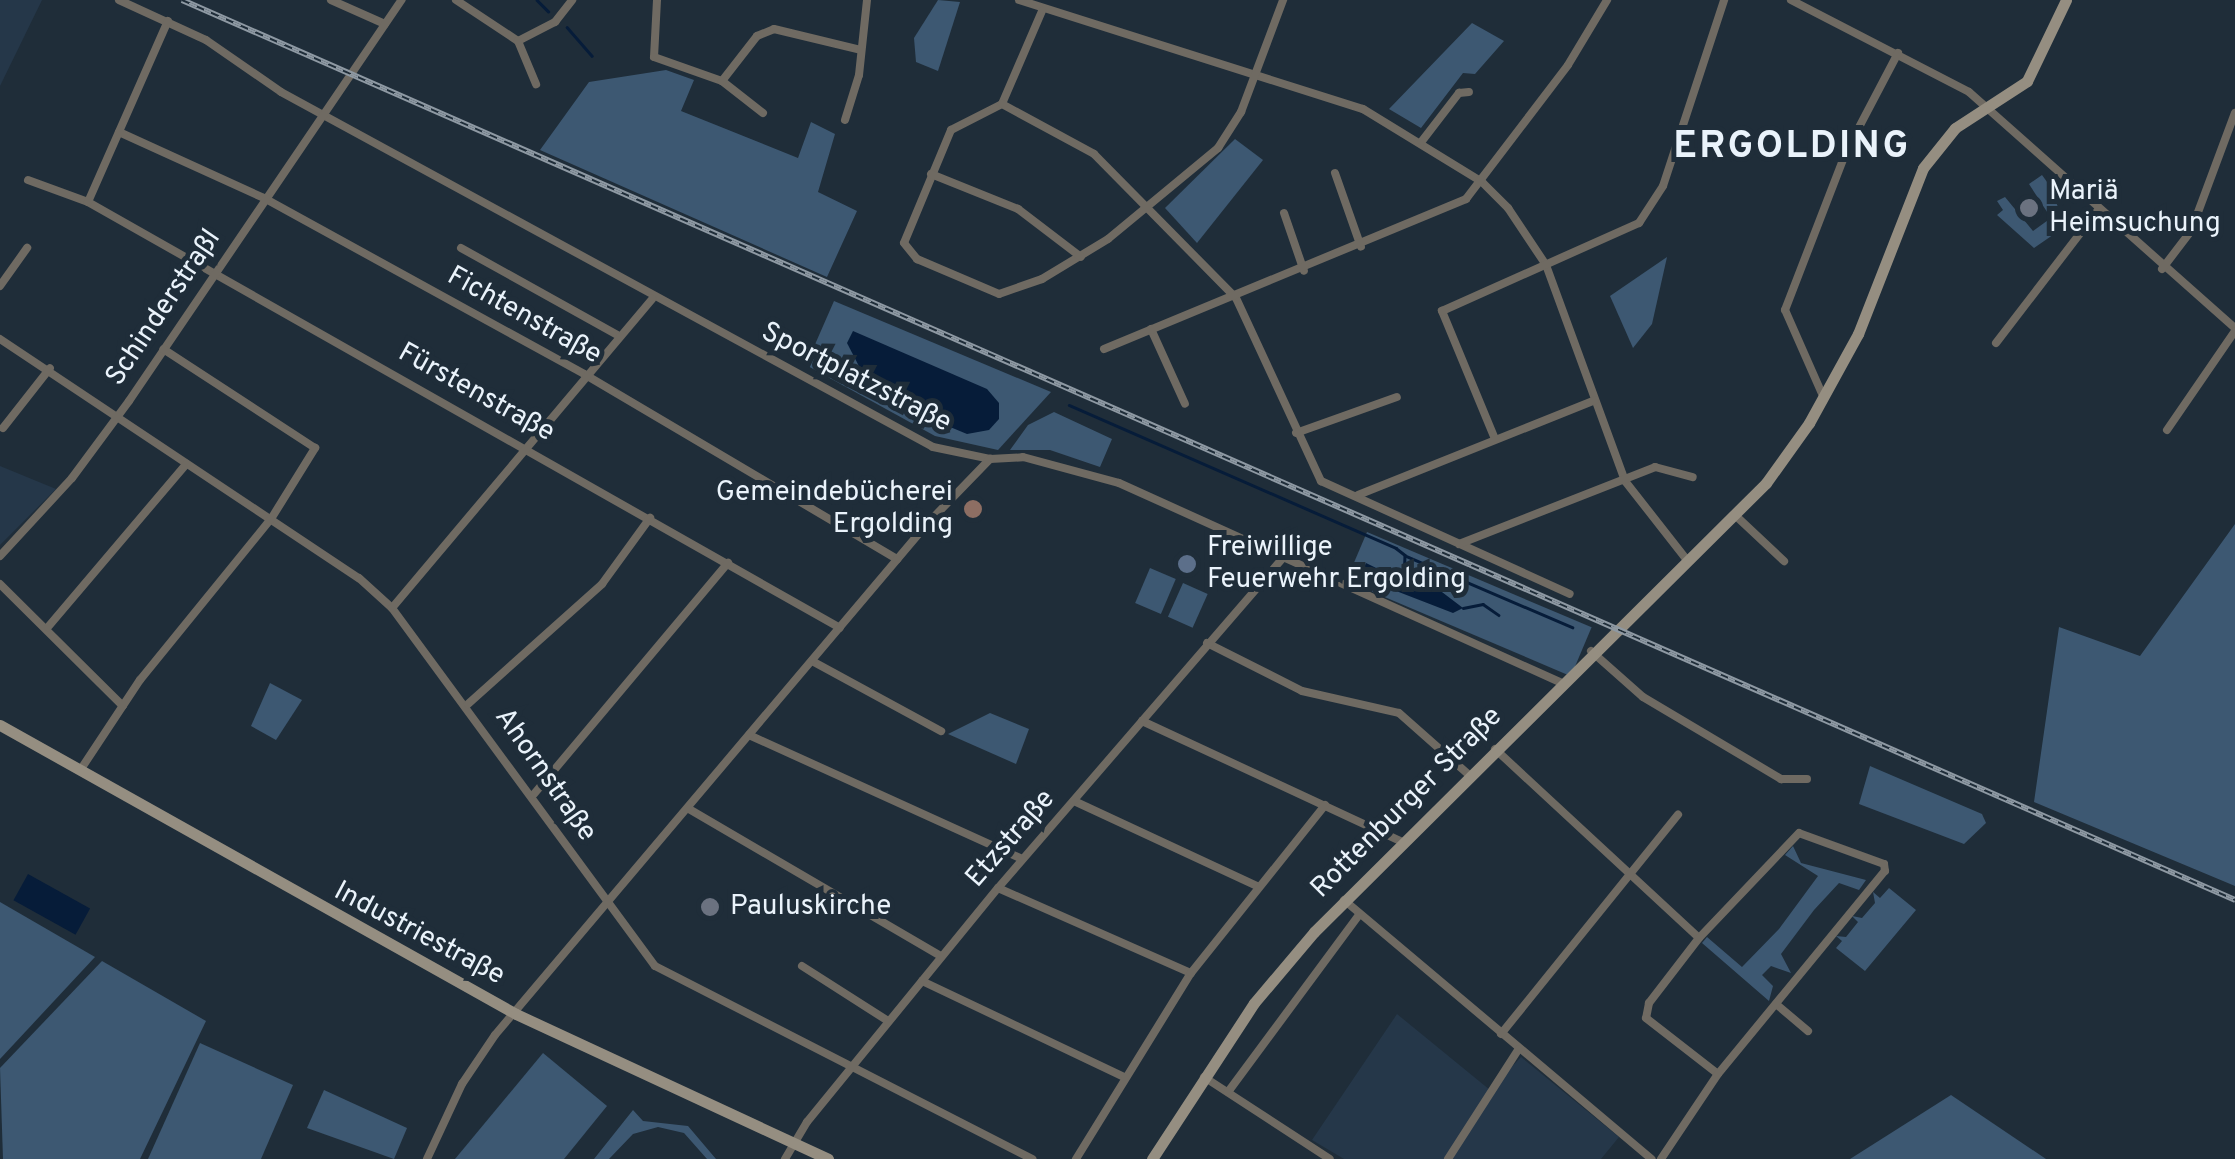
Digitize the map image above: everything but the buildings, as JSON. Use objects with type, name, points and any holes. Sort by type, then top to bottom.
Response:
[{"type":"street","name":"Sportplatzstraße","points":[[119,0],[168,21],[323,114],[652,299],[933,447],[990,459],[1023,458],[1100,476],[1562,683]]},
{"type":"street","points":[[331,0],[385,24]]},
{"type":"street","name":"Schinderstraßl","points":[[0,556],[117,416],[402,0]]},
{"type":"street","points":[[456,0],[518,41],[536,84]]},
{"type":"street","points":[[518,41],[555,22],[572,0]]},
{"type":"street","points":[[657,0],[654,57],[722,81],[763,113]]},
{"type":"street","points":[[845,120],[868,0]]},
{"type":"street","points":[[1019,0],[1042,11],[1364,109],[1422,141],[1482,182],[1516,219],[1546,265],[1625,480],[1687,560]]},
{"type":"street","points":[[1042,11],[1002,104],[951,130],[904,244],[917,259],[1007,294],[1081,257],[1150,206],[1228,137],[1256,76],[1283,0]]},
{"type":"street","points":[[1104,349],[1304,271],[1466,199],[1584,43],[1607,0]]},
{"type":"street","points":[[1494,440],[1442,311],[1622,234],[1652,207],[1724,0]]},
{"type":"street","points":[[1791,0],[1898,53],[1987,106],[2162,269],[2235,330],[2167,430]]},
{"type":"street","name":"Rottenburger Straße","points":[[1152,1159],[1254,1003],[1344,900],[1591,651],[1736,516],[1795,445],[1865,318],[1916,181],[1955,128],[2028,81],[2066,0]]},
{"type":"street","points":[[88,202],[168,21]]},
{"type":"street","points":[[722,81],[757,36],[774,29],[860,50]]},
{"type":"street","points":[[1824,397],[1785,310],[1846,152],[1898,53]]},
{"type":"street","points":[[1422,141],[1459,93],[1469,92]]},
{"type":"street","points":[[1002,104],[1094,154],[1150,206],[1236,298],[1321,481],[1570,594]]},
{"type":"street","points":[[2162,269],[2192,231],[2233,131],[2235,113]]},
{"type":"street","name":"Fichtenstraße","points":[[118,132],[264,198],[584,374],[897,560]]},
{"type":"street","points":[[1335,172],[1361,247]]},
{"type":"street","points":[[932,174],[1018,209],[1081,257]]},
{"type":"street","name":"Fürstenstraße","points":[[28,180],[88,202],[529,448],[840,628]]},
{"type":"street","points":[[1996,343],[2099,210]]},
{"type":"street","points":[[1284,214],[1304,271]]},
{"type":"street","points":[[0,286],[26,248]]},
{"type":"street","name":"Fichtenstraße","points":[[461,248],[616,336]]},
{"type":"street","points":[[392,608],[529,448],[584,374],[652,299]]},
{"type":"street","points":[[1151,329],[1185,404]]},
{"type":"street","name":"Ahornstraße","points":[[0,338],[271,520],[392,608],[534,794],[605,906],[655,966],[1032,1159]]},
{"type":"street","points":[[81,768],[123,706],[271,520],[315,448],[163,349]]},
{"type":"street","points":[[3,428],[50,368]]},
{"type":"street","points":[[1296,434],[1397,397]]},
{"type":"street","points":[[1358,495],[1595,400]]},
{"type":"street","points":[[427,1159],[462,1084],[516,1014],[897,560],[990,459]]},
{"type":"street","points":[[48,626],[186,464]]},
{"type":"street","points":[[1459,544],[1655,467],[1694,477]]},
{"type":"street","points":[[1736,516],[1784,561]]},
{"type":"street","points":[[468,704],[602,584],[650,518]]},
{"type":"street","name":"Etzstraße","points":[[785,1159],[850,1068],[941,956],[1283,558]]},
{"type":"street","points":[[534,794],[728,563]]},
{"type":"street","points":[[0,584],[48,626],[123,706]]},
{"type":"street","points":[[1207,643],[1302,691],[1400,713],[1468,775]]},
{"type":"street","points":[[1591,651],[1643,697],[1781,779],[1807,779]]},
{"type":"street","points":[[812,661],[941,731]]},
{"type":"street","points":[[1142,721],[1403,842]]},
{"type":"street","name":"Industriestraße","points":[[0,724],[306,901],[516,1014],[828,1159]]},
{"type":"street","points":[[749,735],[1022,859]]},
{"type":"street","points":[[1494,749],[1625,874],[1699,938]]},
{"type":"street","points":[[1074,801],[1257,886]]},
{"type":"street","points":[[1076,1159],[1191,974],[1325,805]]},
{"type":"street","points":[[689,809],[941,956]]},
{"type":"street","points":[[1501,1034],[1625,874],[1678,815]]},
{"type":"street","points":[[1661,1159],[1718,1074],[1885,870],[1884,864],[1799,832],[1699,938],[1649,1002],[1646,1018],[1718,1074]]},
{"type":"street","points":[[998,888],[1191,974]]},
{"type":"street","points":[[1344,900],[1358,916],[1652,1159]]},
{"type":"street","points":[[1228,1092],[1358,916]]},
{"type":"street","points":[[802,966],[888,1021]]},
{"type":"street","points":[[922,980],[1124,1078]]},
{"type":"street","points":[[1776,1004],[1808,1031]]},
{"type":"street","points":[[1448,1159],[1518,1050]]},
{"type":"street","points":[[1204,1078],[1330,1159]]},
{"type":"shaded area","points":[[0,0],[42,0],[0,86]]},
{"type":"shaded area","points":[[938,0],[960,2],[938,71],[916,62],[914,38]]},
{"type":"shaded area","points":[[1472,23],[1504,41],[1475,74],[1463,73],[1421,128],[1389,109]]},
{"type":"shaded area","points":[[666,70],[694,80],[681,111],[798,158],[811,122],[835,134],[818,192],[857,211],[827,277],[540,150],[589,82]]},
{"type":"shaded area","points":[[1235,139],[1263,160],[1197,243],[1165,208]]},
{"type":"shaded area","points":[[2042,175],[2055,193],[2063,228],[2034,248],[1997,215],[2003,210],[1997,201],[2005,197],[2033,231],[2051,218],[2029,184]]},
{"type":"shaded area","points":[[1667,257],[1652,324],[1633,348],[1610,296]]},
{"type":"shaded area","points":[[834,301],[1051,392],[998,450],[935,436],[806,365]]},
{"type":"shaded area","points":[[853,331],[987,389],[999,403],[999,419],[989,430],[967,434],[926,417],[863,374],[847,343]]},
{"type":"shaded area","points":[[1054,412],[1112,439],[1100,467],[1050,450],[1010,450],[1028,425]]},
{"type":"shaded area","points":[[0,466],[56,489],[0,545]]},
{"type":"shaded area","points":[[2235,524],[2235,886],[2034,802],[2059,627],[2140,656]]},
{"type":"shaded area","points":[[1367,532],[1592,627],[1571,676],[1346,581]]},
{"type":"shaded area","points":[[1366,563],[1419,589],[1438,589],[1463,608],[1453,613],[1360,577]]},
{"type":"shaded area","points":[[1150,568],[1176,579],[1161,614],[1135,603]]},
{"type":"shaded area","points":[[1183,583],[1208,594],[1193,628],[1168,617]]},
{"type":"shaded area","points":[[270,683],[302,700],[276,740],[251,726]]},
{"type":"shaded area","points":[[990,713],[1029,729],[1016,764],[948,734]]},
{"type":"shaded area","points":[[1870,766],[1982,814],[1986,823],[1964,844],[1859,804]]},
{"type":"shaded area","points":[[1793,846],[1801,863],[1866,880],[1859,890],[1839,883],[1814,910],[1781,954],[1791,973],[1771,966],[1762,975],[1773,986],[1769,1001],[1702,943],[1707,937],[1742,967],[1779,929],[1818,876],[1785,855]]},
{"type":"shaded area","points":[[28,874],[90,908],[76,935],[13,900]]},
{"type":"shaded area","points":[[1889,888],[1916,910],[1865,971],[1836,948],[1842,941],[1836,936],[1846,937],[1858,922],[1852,916],[1862,918],[1875,903],[1873,892],[1880,898]]},
{"type":"shaded area","points":[[0,902],[95,957],[0,1059]]},
{"type":"shaded area","points":[[102,961],[206,1021],[140,1159],[3,1159],[0,1068]]},
{"type":"shaded area","points":[[1397,1014],[1490,1090],[1521,1057],[1619,1137],[1601,1159],[1344,1159],[1312,1140]]},
{"type":"shaded area","points":[[200,1043],[293,1085],[261,1159],[148,1159]]},
{"type":"shaded area","points":[[543,1053],[607,1106],[564,1159],[455,1159]]},
{"type":"shaded area","points":[[324,1090],[407,1128],[394,1159],[307,1128]]},
{"type":"shaded area","points":[[1951,1095],[2046,1159],[1850,1159]]},
{"type":"shaded area","points":[[633,1110],[643,1121],[688,1126],[716,1159],[707,1159],[684,1133],[658,1127],[633,1134],[609,1159],[594,1159]]},
{"type":"waterway","points":[[537,0],[548,11]]},
{"type":"waterway","points":[[567,27],[592,56]]},
{"type":"waterway","points":[[1069,405],[1396,548],[1405,555],[1404,578]]},
{"type":"waterway","points":[[1406,556],[1572,627]]},
{"type":"waterway","points":[[1463,608],[1483,604],[1499,615]]},
{"type":"railway","points":[[182,0],[2235,900]]},
{"type":"place","name":"Mariä Heimsuchung","points":[[2029,208]]},
{"type":"place","name":"Gemeindebücherei Ergolding","points":[[973,509]]},
{"type":"place","name":"Freiwillige Feuerwehr Ergolding","points":[[1187,564]]},
{"type":"place","name":"Pauluskirche","points":[[710,907]]},
{"type":"district","name":"ERGOLDING","points":[[1792,148]]}]
